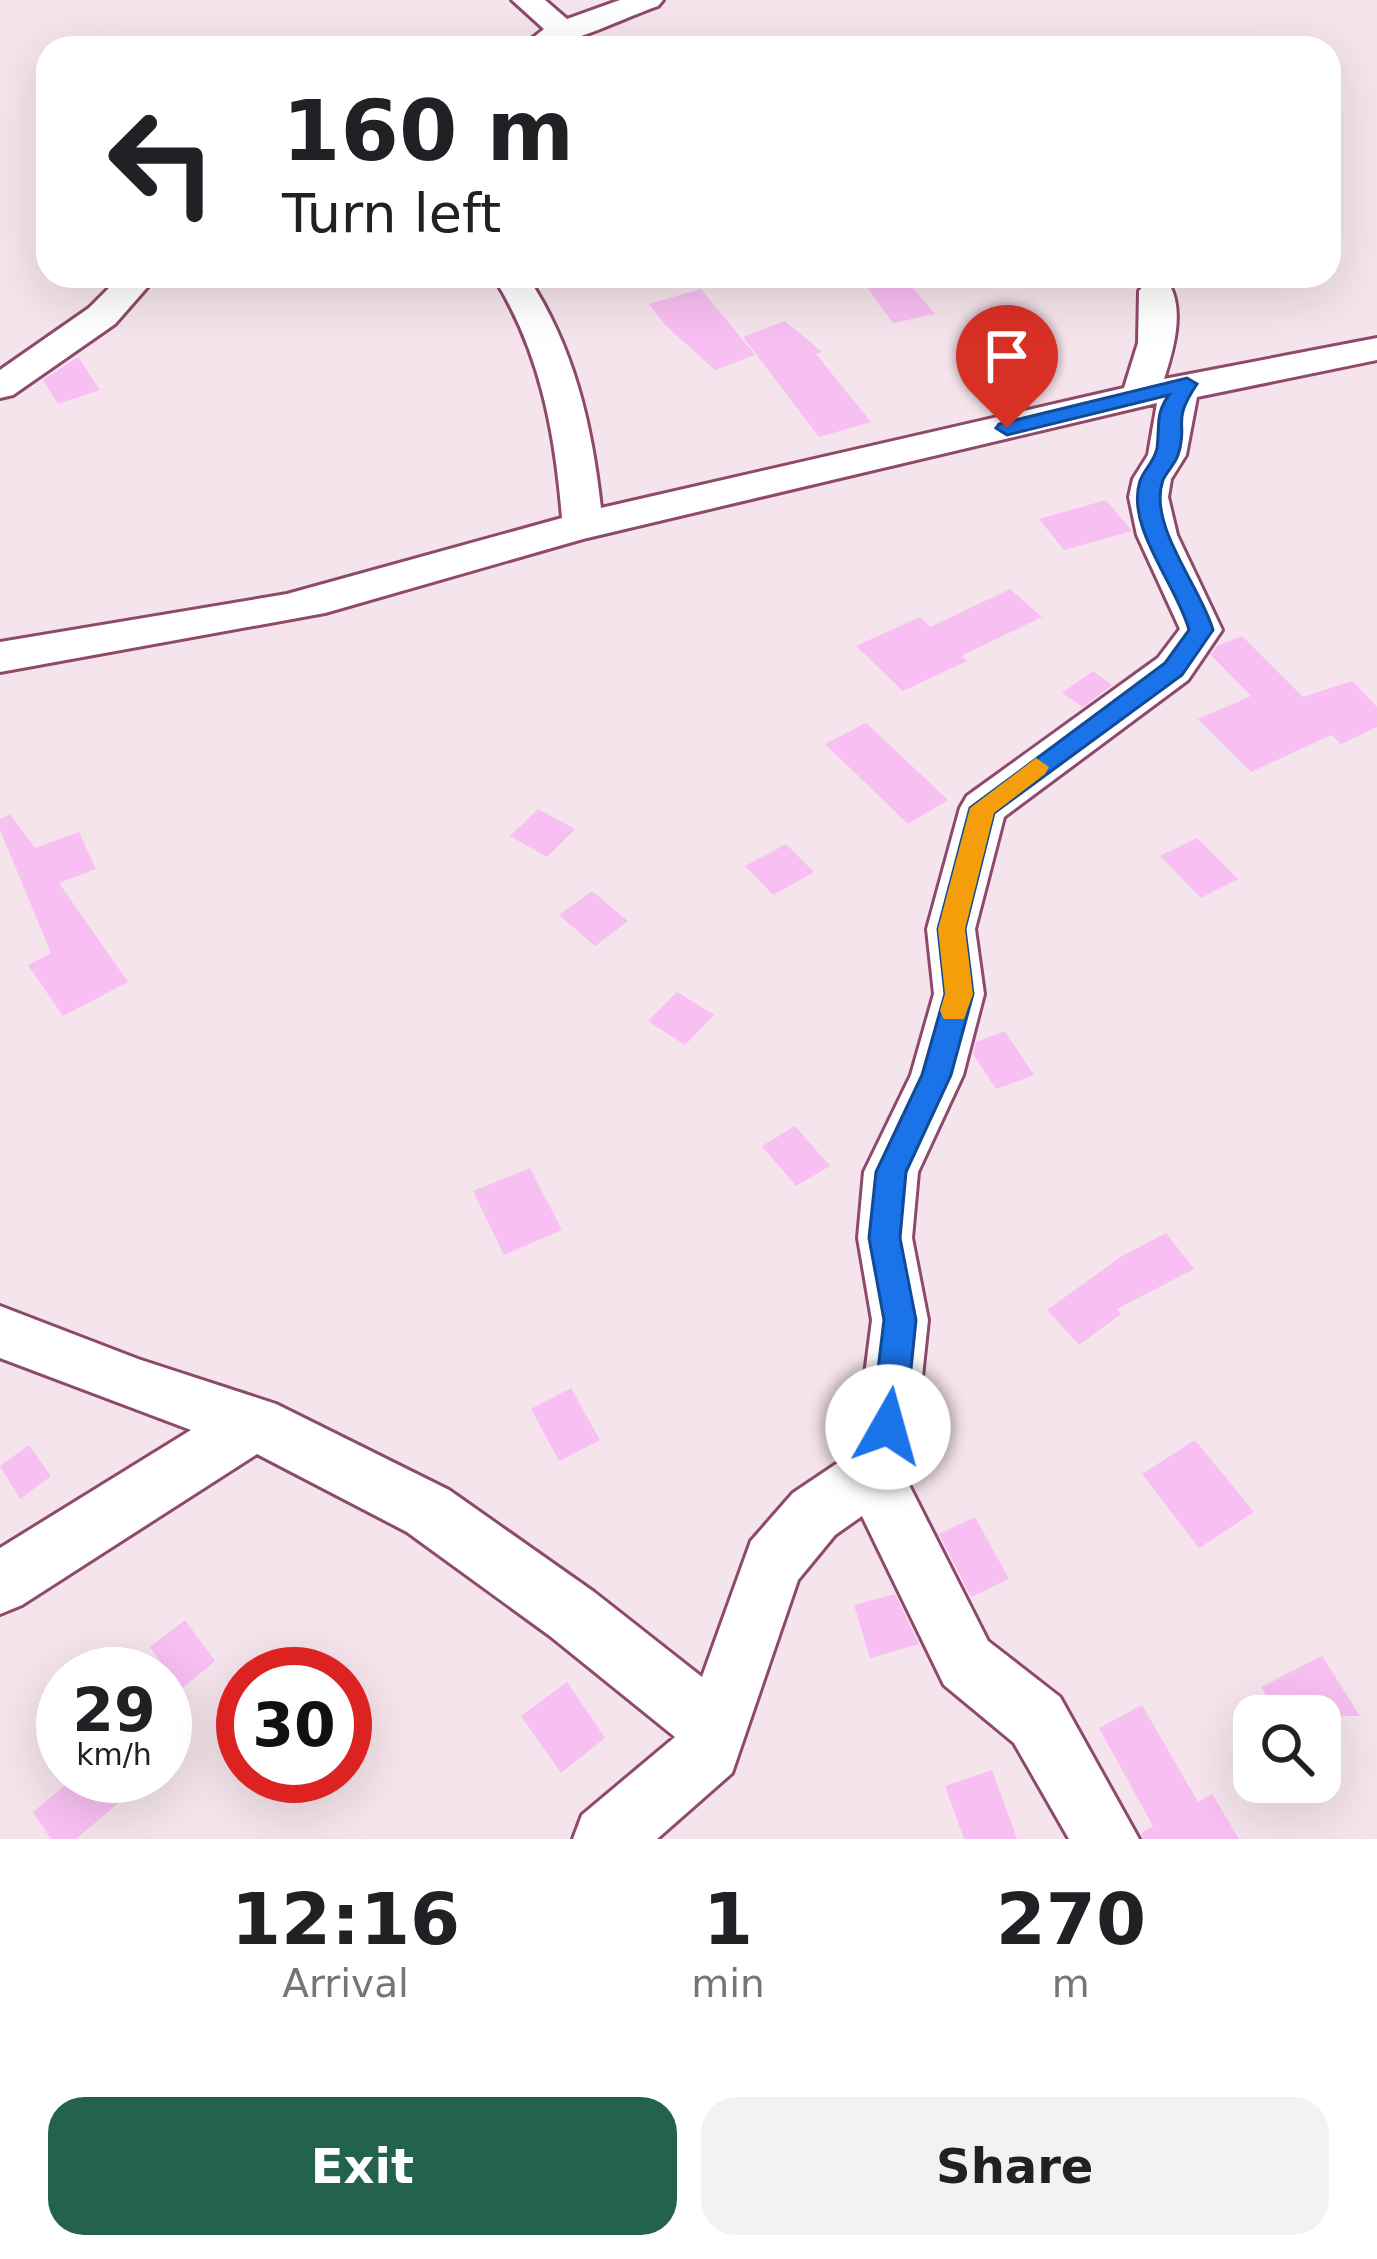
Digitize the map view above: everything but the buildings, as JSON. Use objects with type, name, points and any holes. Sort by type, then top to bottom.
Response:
[{"type":"street","points":[[527,0],[563,30]]},
{"type":"street","points":[[554,36],[648,0]]},
{"type":"street","points":[[0,387],[102,316],[129,288]]},
{"type":"street","points":[[519,288],[534,308],[574,426],[583,526]]},
{"type":"street","points":[[606,1839],[709,1750],[773,1562],[814,1514],[872,1474],[885,1452],[900,1320],[885,1238],[891,1172],[937,1075],[959,994],[951,929],[982,808],[1173,669],[1201,630],[1193,602],[1155,535],[1150,483],[1168,453],[1168,412],[1155,355],[1160,317],[1157,291]]},
{"type":"street","points":[[0,657],[87,638],[289,608],[583,526],[884,450],[1007,428],[1164,388],[1377,350]]},
{"type":"street","points":[[0,1332],[138,1386],[255,1424],[428,1510],[572,1614],[716,1729]]},
{"type":"street","points":[[0,1583],[255,1424]]},
{"type":"street","points":[[872,1474],[967,1663],[1037,1720],[1106,1839]]},
{"type":"slow traffic","points":[[954,1011],[959,994],[951,929],[982,808],[1036,767]]},
{"type":"route","points":[[888,1427],[900,1320],[885,1238],[891,1172],[937,1075],[959,994],[951,929],[982,808],[1173,669],[1201,630],[1193,602],[1155,535],[1150,483],[1168,453],[1168,412],[1187,384],[1007,428]]}]
